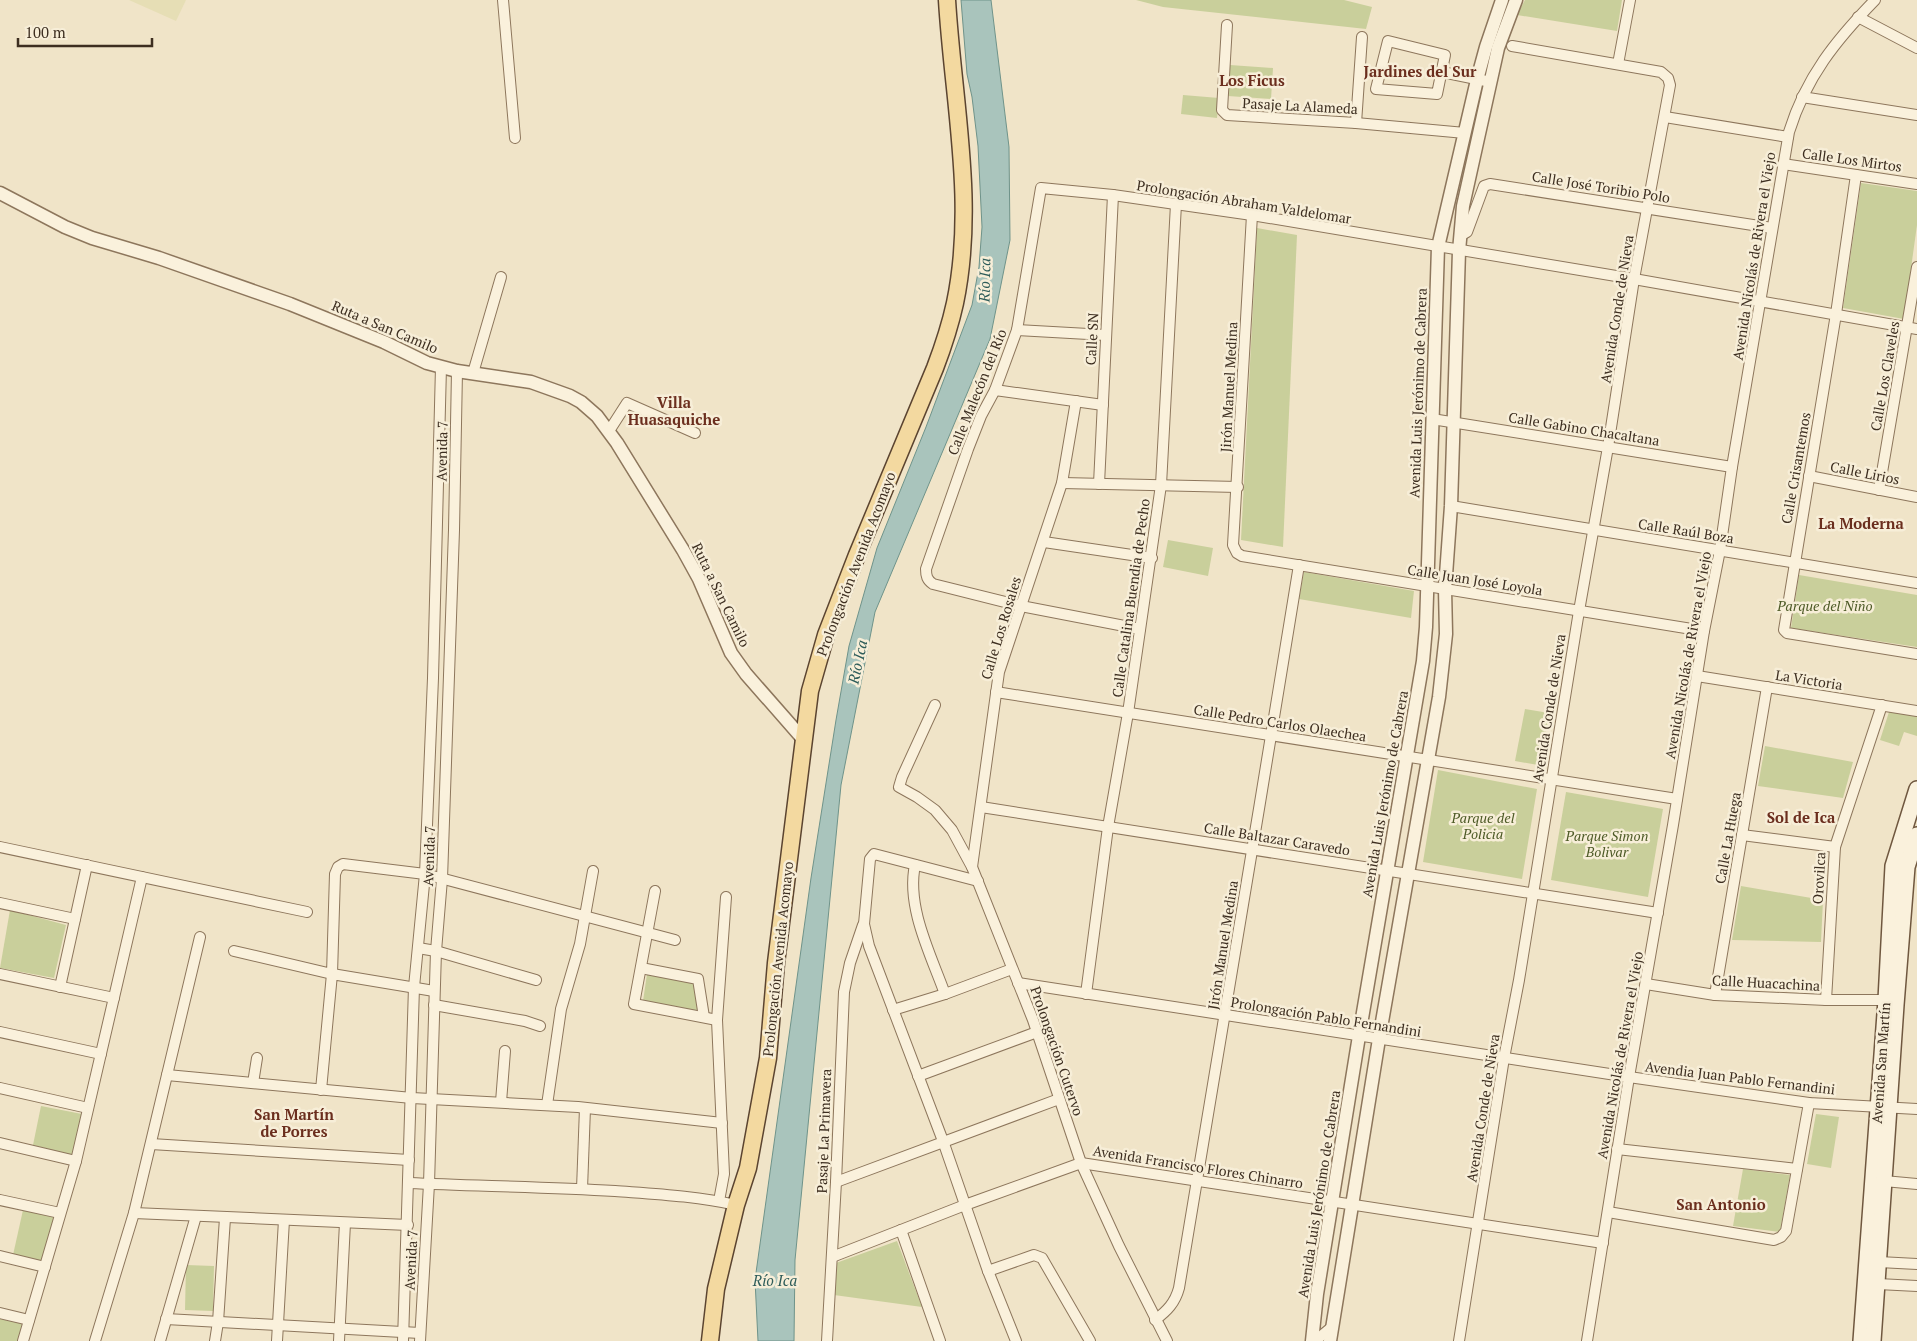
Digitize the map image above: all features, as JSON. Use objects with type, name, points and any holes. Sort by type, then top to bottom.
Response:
[{"type":"main road","name":"Prolongación Avenida Acomayo","points":[[710,1341],[716,1289],[736,1205],[748,1168],[768,1058],[776,963],[810,690],[826,635],[856,555],[945,342],[955,302],[962,252],[964,190],[947,0]]},
{"type":"main road","name":"Avenida San Martín","points":[[1873,1341],[1880,1262],[1884,1182],[1886,1000],[1917,789]]},
{"type":"main road","name":"Avenida San Martín","points":[[1861,1341],[1906,867],[1917,835]]},
{"type":"street","points":[[503,0],[515,138]]},
{"type":"street","name":"Avenida Luis Jerónimo de Cabrera","points":[[1314,1341],[1317,1294],[1422,660],[1438,247],[1477,80],[1502,0]]},
{"type":"street","points":[[1330,1341],[1379,1039],[1439,697],[1446,634],[1445,589],[1451,506],[1459,251],[1463,206],[1498,48],[1516,0]]},
{"type":"street","points":[[1512,46],[1618,64],[1630,0]]},
{"type":"street","name":"Avenida Nicolás de Rivera el Viejo","points":[[1587,1341],[1629,1077],[1704,631],[1720,550],[1732,467],[1788,137],[1795,112],[1802,97],[1833,46],[1875,0]]},
{"type":"street","points":[[1858,17],[1917,48]]},
{"type":"street","name":"Pasaje La Alameda","points":[[1227,25],[1222,110],[1227,115],[1356,122],[1465,133]]},
{"type":"street","points":[[1356,122],[1362,37]]},
{"type":"street","points":[[1388,41],[1445,55],[1442,72],[1437,94],[1376,89],[1388,41]]},
{"type":"street","name":"Avenida Conde de Nieva","points":[[1459,1341],[1504,1058],[1519,980],[1579,610],[1608,447],[1634,279],[1670,89],[1665,74],[1618,64]]},
{"type":"street","points":[[1442,72],[1491,82]]},
{"type":"street","points":[[1802,97],[1917,114]]},
{"type":"street","points":[[1665,117],[1788,137]]},
{"type":"street","name":"Calle Los Mirtos","points":[[1783,164],[1917,184]]},
{"type":"street","name":"Calle Crisantemos","points":[[1856,175],[1836,314],[1793,563],[1784,630],[1787,634],[1917,654]]},
{"type":"street","name":"Calle José Toribio Polo","points":[[1460,236],[1467,232],[1484,186],[1490,184],[1772,228]]},
{"type":"street","name":"Prolongación Abraham Valdelomar","points":[[1046,188],[1113,195],[1252,215],[1761,300],[1912,328]]},
{"type":"street","name":"Calle Malecón del Río","points":[[1021,606],[933,584],[927,577],[926,569],[968,449],[981,416],[995,390],[1017,330],[1040,190],[1046,188]]},
{"type":"street","name":"Ruta a San Camilo","points":[[0,193],[92,238],[159,258],[290,304],[384,342],[427,363],[457,371],[525,381],[570,396],[581,402],[597,416],[609,431],[694,569],[731,653],[746,674],[803,738]]},
{"type":"street","name":"Calle SN","points":[[1098,484],[1113,195]]},
{"type":"street","name":"Calle Catalina Buendia de Pecho","points":[[1086,994],[1108,826],[1152,558],[1161,485],[1176,204]]},
{"type":"street","name":"Jirón Manuel Medina","points":[[1242,556],[1233,545],[1238,487],[1252,215]]},
{"type":"street","name":"Calle Los Claveles","points":[[1879,490],[1912,328],[1917,267]]},
{"type":"street","points":[[473,373],[501,277]]},
{"type":"street","points":[[1017,330],[1106,335]]},
{"type":"street","name":"Avenida 7","points":[[404,1336],[414,987],[425,874],[441,367]]},
{"type":"street","name":"Avenida 7","points":[[420,1337],[429,1184],[434,991],[442,879],[454,530],[457,371]]},
{"type":"street","points":[[995,390],[1102,405]]},
{"type":"street","name":"Calle Los Rosales","points":[[972,867],[1000,672],[1062,483],[1076,401]]},
{"type":"street","points":[[609,431],[627,403],[695,433]]},
{"type":"street","name":"Calle Gabino Chacaltana","points":[[1432,419],[1732,467]]},
{"type":"street","name":"Calle Lirios","points":[[1809,476],[1917,497]]},
{"type":"street","points":[[1062,483],[1238,487]]},
{"type":"street","name":"Calle Raúl Boza","points":[[1451,506],[1917,583]]},
{"type":"street","points":[[1044,542],[1152,558]]},
{"type":"street","name":"Calle Juan José Loyola","points":[[1242,556],[1704,631]]},
{"type":"street","name":"Jirón Manuel Medina","points":[[1155,1320],[1172,1305],[1177,1296],[1226,1015],[1251,849],[1299,565]]},
{"type":"street","points":[[1021,606],[1140,629]]},
{"type":"street","name":"La Victoria","points":[[1697,676],[1917,711]]},
{"type":"street","name":"Calle La Huega","points":[[1715,995],[1758,750],[1767,687]]},
{"type":"street","name":"Calle Pedro Carlos Olaechea","points":[[996,692],[1677,799]]},
{"type":"street","name":"Prolongación Cutervo","points":[[935,705],[899,784],[901,789],[917,797],[935,810],[952,830],[972,867],[1037,1032],[1081,1163],[1166,1341]]},
{"type":"street","name":"Orovilca","points":[[1826,1000],[1834,847],[1882,705]]},
{"type":"street","name":"Calle Baltazar Caravedo","points":[[981,807],[1658,913]]},
{"type":"street","points":[[1742,835],[1834,847]]},
{"type":"street","points":[[0,847],[307,912]]},
{"type":"street","points":[[978,881],[876,854],[872,855],[864,924],[869,946],[943,1141],[988,1271],[1016,1341]]},
{"type":"street","points":[[321,1090],[332,974],[335,874],[338,867],[343,864],[425,874],[585,918],[675,940]]},
{"type":"street","points":[[60,987],[87,865]]},
{"type":"street","points":[[915,865],[912,878],[916,914],[945,994]]},
{"type":"street","points":[[547,1105],[561,1009],[580,944],[593,871]]},
{"type":"street","points":[[23,1341],[76,1161],[142,877]]},
{"type":"street","points":[[655,892],[634,1004],[717,1020]]},
{"type":"street","points":[[719,1201],[724,1174],[717,1020],[726,897]]},
{"type":"street","points":[[1,907],[75,919]]},
{"type":"street","name":"Pasaje La Primavera","points":[[826,1341],[836,1182],[844,992],[850,963],[864,924]]},
{"type":"street","points":[[95,1341],[134,1213],[200,937]]},
{"type":"street","points":[[418,948],[436,951],[536,980]]},
{"type":"street","points":[[234,950],[332,974],[434,991]]},
{"type":"street","points":[[641,968],[698,979],[704,1017]]},
{"type":"street","points":[[893,1010],[945,994],[1012,969]]},
{"type":"street","points":[[0,974],[114,998]]},
{"type":"street","name":"Prolongación Pablo Fernandini","points":[[1018,983],[1629,1077]]},
{"type":"street","name":"Calle Huacachina","points":[[1646,984],[1715,995],[1826,1000],[1886,1000]]},
{"type":"street","points":[[434,1005],[525,1021],[540,1026]]},
{"type":"street","points":[[0,1032],[101,1054]]},
{"type":"street","points":[[918,1076],[1037,1032]]},
{"type":"street","points":[[500,1102],[505,1051]]},
{"type":"street","points":[[253,1083],[257,1058]]},
{"type":"street","points":[[167,1075],[412,1098],[585,1108],[722,1122]]},
{"type":"street","name":"Avendia Juan Pablo Fernandini","points":[[1629,1077],[1809,1103],[1917,1109]]},
{"type":"street","points":[[0,1088],[88,1108]]},
{"type":"street","points":[[836,1182],[1059,1099]]},
{"type":"street","points":[[1608,1212],[1778,1239],[1786,1231],[1809,1103]]},
{"type":"street","points":[[582,1189],[585,1108]]},
{"type":"street","points":[[0,1143],[76,1161]]},
{"type":"street","points":[[151,1144],[410,1160]]},
{"type":"street","points":[[1617,1149],[1797,1169]]},
{"type":"street","name":"Avenida Francisco Flores Chinarro","points":[[832,1257],[965,1205],[1081,1163],[1603,1243]]},
{"type":"street","points":[[1884,1182],[1917,1184]]},
{"type":"street","points":[[409,1183],[665,1194],[736,1205]]},
{"type":"street","points":[[0,1200],[60,1213]]},
{"type":"street","points":[[134,1213],[408,1226]]},
{"type":"street","points":[[160,1341],[196,1216]]},
{"type":"street","points":[[215,1341],[225,1218]]},
{"type":"street","points":[[277,1341],[284,1220]]},
{"type":"street","points":[[339,1341],[345,1223]]},
{"type":"street","points":[[901,1230],[940,1341]]},
{"type":"street","points":[[988,1271],[1034,1254],[1042,1258],[1090,1341]]},
{"type":"street","points":[[0,1256],[44,1267]]},
{"type":"street","points":[[1880,1262],[1917,1264]]},
{"type":"street","points":[[1878,1284],[1917,1286]]},
{"type":"street","points":[[0,1313],[29,1320]]},
{"type":"street","points":[[166,1319],[340,1328],[420,1337]]},
{"type":"street","points":[[1314,1341],[1332,1327]]},
{"type":"shaded area","points":[[129,0],[186,0],[176,21]]},
{"type":"green space","points":[[1136,0],[1344,0],[1372,7],[1366,29],[1163,7]]},
{"type":"green space","points":[[1525,0],[1622,0],[1617,31],[1517,15]]},
{"type":"green space","points":[[1230,65],[1273,68],[1271,99],[1228,96]]},
{"type":"green space","points":[[1183,95],[1219,98],[1217,118],[1181,114]]},
{"type":"green space","points":[[1861,183],[1917,191],[1917,225],[1904,319],[1843,308]]},
{"type":"green space","points":[[1257,228],[1297,235],[1283,547],[1241,540]]},
{"type":"green space","points":[[1168,540],[1213,548],[1208,576],[1163,567]]},
{"type":"green space","points":[[1304,572],[1414,591],[1411,618],[1299,599]]},
{"type":"green space","name":"Parque del Niño","points":[[1799,575],[1917,595],[1917,647],[1791,628]]},
{"type":"green space","points":[[1525,709],[1549,713],[1541,763],[1538,765],[1515,761]]},
{"type":"green space","points":[[1889,712],[1917,716],[1917,736],[1904,732],[1899,746],[1880,740]]},
{"type":"green space","points":[[1765,746],[1853,762],[1843,798],[1758,786]]},
{"type":"green space","name":"Parque del Policia","points":[[1438,770],[1537,789],[1522,879],[1423,862]]},
{"type":"green space","name":"Parque Simon Bolivar","points":[[1566,792],[1663,809],[1648,897],[1551,880]]},
{"type":"green space","points":[[1741,886],[1823,900],[1821,942],[1732,940]]},
{"type":"green space","points":[[10,910],[66,925],[54,978],[0,968]]},
{"type":"green space","points":[[647,974],[694,983],[698,1012],[643,1001]]},
{"type":"green space","points":[[41,1106],[82,1114],[72,1155],[33,1145]]},
{"type":"green space","points":[[1816,1114],[1839,1117],[1831,1168],[1807,1164]]},
{"type":"green space","points":[[1743,1169],[1790,1175],[1780,1232],[1733,1226]]},
{"type":"green space","points":[[23,1210],[54,1217],[55,1219],[42,1261],[13,1255]]},
{"type":"green space","points":[[897,1241],[922,1307],[834,1295],[836,1263]]},
{"type":"green space","points":[[186,1265],[214,1266],[213,1311],[185,1310]]},
{"type":"green space","points":[[0,1319],[23,1323],[18,1341],[0,1341]]},
{"type":"water","name":"Río Ica","points":[[961,0],[991,0],[1009,147],[1010,240],[990,339],[875,612],[841,785],[795,1260],[794,1341],[758,1341],[755,1280],[811,878],[849,646],[877,548],[926,427],[972,305],[979,267],[982,227],[978,146],[967,74]]},
{"type":"district","name":"Jardines del Sur","points":[[1420,72]]},
{"type":"district","name":"Los Ficus","points":[[1252,81]]},
{"type":"district","name":"Villa Huasaquiche","points":[[674,412]]},
{"type":"district","name":"La Moderna","points":[[1861,524]]},
{"type":"district","name":"Sol de Ica","points":[[1801,818]]},
{"type":"district","name":"San Martín de Porres","points":[[294,1124]]},
{"type":"district","name":"San Antonio","points":[[1721,1205]]}]
